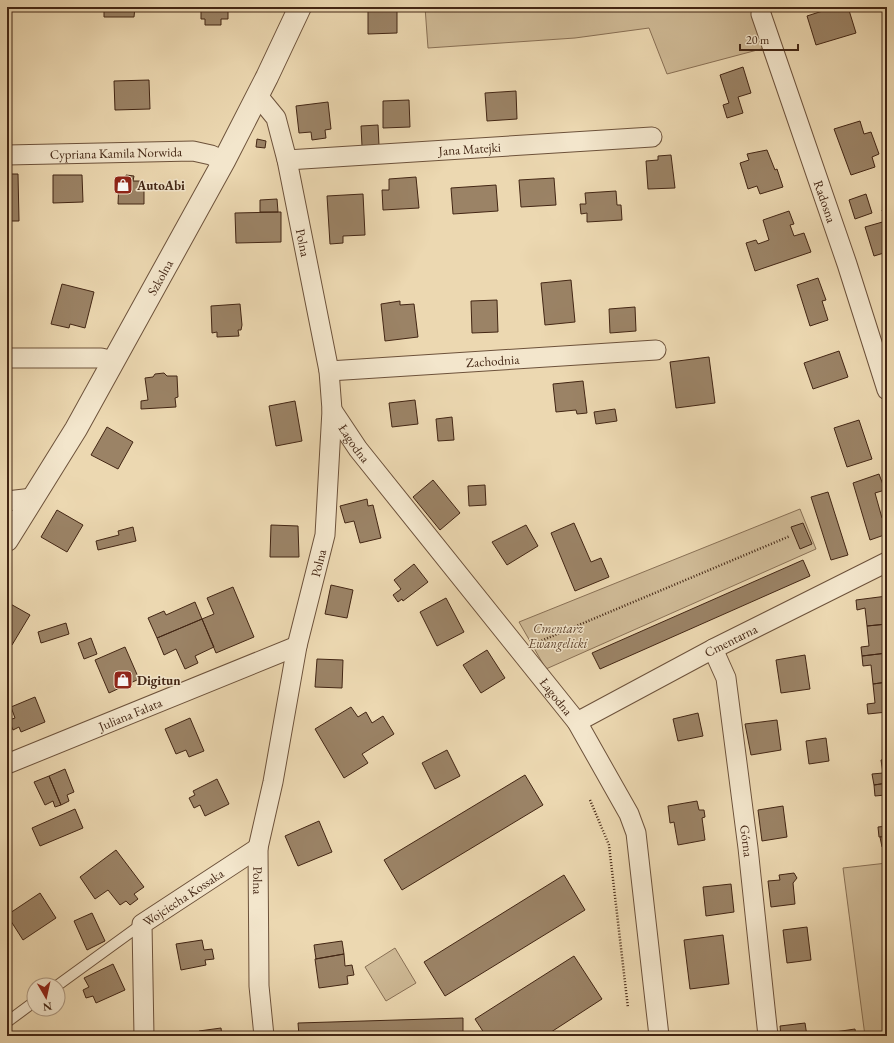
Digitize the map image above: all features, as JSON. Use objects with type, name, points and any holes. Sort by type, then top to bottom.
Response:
[{"type":"street","name":"Szkolna","points":[[7,540],[76,429],[224,161],[258,96],[300,7]]},
{"type":"street","name":"Radosna","points":[[761,14],[847,264],[887,390]]},
{"type":"street","name":"Polna","points":[[258,96],[276,118],[287,160],[329,371],[332,410],[324,535],[297,646],[273,782],[258,848],[259,986],[264,1036]]},
{"type":"street","name":"Jana Matejki","points":[[287,160],[652,137]]},
{"type":"street","name":"Cypriana Kamila Norwida","points":[[7,155],[193,151],[210,155],[224,161]]},
{"type":"street","name":"Zachodnia","points":[[329,371],[656,350]]},
{"type":"street","points":[[7,358],[101,358],[114,361]]},
{"type":"street","name":"Łagodna","points":[[332,410],[358,449],[577,722],[628,814],[636,833],[659,1036]]},
{"type":"street","points":[[7,501],[33,498]]},
{"type":"street","name":"Cmentarna","points":[[577,722],[713,649],[887,562]]},
{"type":"street","name":"Juliana Fałata","points":[[7,764],[297,646]]},
{"type":"street","name":"Górna","points":[[713,649],[726,678],[748,848],[768,1036]]},
{"type":"street","name":"Wojciecha Kossaka","points":[[144,1036],[142,924],[258,848]]},
{"type":"lane","points":[[66,979],[142,924]]},
{"type":"lane","points":[[7,1022],[26,1008]]},
{"type":"path","points":[[532,645],[790,536]]},
{"type":"path","points":[[590,800],[609,845],[628,1008]]},
{"type":"green space","points":[[425,7],[769,7],[780,44],[667,74],[649,28],[575,38],[428,48]]},
{"type":"green space","name":"Cmentarz Ewangelicki","points":[[800,509],[816,549],[546,669],[519,622]]},
{"type":"green space","points":[[887,863],[887,1036],[865,1036],[843,868]]},
{"type":"green space","points":[[395,948],[416,983],[386,1001],[365,967]]},
{"type":"building","points":[[104,7],[135,7],[134,17],[104,17]]},
{"type":"building","points":[[201,7],[228,7],[228,19],[221,19],[221,25],[205,25],[205,19],[201,19]]},
{"type":"building","points":[[368,7],[397,7],[397,33],[368,34]]},
{"type":"building","points":[[835,7],[848,7],[856,33],[816,45],[807,16]]},
{"type":"building","points":[[743,67],[751,93],[738,97],[743,113],[727,118],[723,105],[729,103],[720,75]]},
{"type":"building","points":[[149,80],[150,109],[115,110],[114,81]]},
{"type":"building","points":[[516,91],[517,119],[487,121],[485,93]]},
{"type":"building","points":[[409,100],[410,127],[383,128],[383,101]]},
{"type":"building","points":[[328,102],[331,129],[325,130],[326,138],[312,140],[311,132],[299,133],[296,106]]},
{"type":"building","points":[[860,121],[864,134],[871,132],[879,154],[872,157],[875,167],[851,175],[834,129]]},
{"type":"building","points":[[378,125],[379,145],[362,146],[361,126]]},
{"type":"building","points":[[257,139],[266,141],[265,148],[256,147]]},
{"type":"building","points":[[767,150],[775,170],[777,169],[783,187],[760,194],[757,186],[748,189],[740,163],[749,160],[747,154]]},
{"type":"building","points":[[671,155],[675,188],[648,189],[646,161],[658,160],[658,156]]},
{"type":"building","points":[[7,174],[18,174],[19,221],[7,221]]},
{"type":"building","points":[[53,175],[82,175],[83,202],[53,203]]},
{"type":"building","points":[[126,175],[134,176],[133,181],[144,181],[144,204],[118,204],[119,181],[126,181]]},
{"type":"building","points":[[416,177],[419,208],[383,210],[382,190],[389,190],[389,179]]},
{"type":"building","points":[[554,178],[556,205],[521,207],[519,180]]},
{"type":"building","points":[[496,185],[498,211],[453,214],[451,188]]},
{"type":"building","points":[[616,191],[617,205],[621,205],[622,220],[587,222],[587,213],[581,214],[580,204],[586,204],[585,193]]},
{"type":"building","points":[[363,194],[365,235],[343,236],[343,243],[330,244],[327,196]]},
{"type":"building","points":[[866,194],[872,213],[855,219],[849,200]]},
{"type":"building","points":[[277,199],[278,212],[260,212],[260,200]]},
{"type":"building","points":[[887,209],[887,252],[874,256],[865,227],[886,221],[882,210]]},
{"type":"building","points":[[789,211],[794,224],[790,225],[794,236],[804,233],[811,252],[755,271],[746,243],[756,240],[758,244],[769,240],[763,220]]},
{"type":"building","points":[[281,212],[281,242],[236,243],[235,213]]},
{"type":"building","points":[[818,278],[826,300],[822,301],[828,320],[810,326],[797,285]]},
{"type":"building","points":[[571,280],[575,322],[545,325],[541,283]]},
{"type":"building","points":[[62,284],[94,292],[85,328],[70,324],[69,328],[51,324]]},
{"type":"building","points":[[497,300],[498,332],[472,333],[471,301]]},
{"type":"building","points":[[400,301],[400,305],[414,304],[418,337],[385,341],[381,304]]},
{"type":"building","points":[[240,304],[242,325],[241,330],[238,330],[239,336],[217,337],[217,332],[212,333],[211,306]]},
{"type":"building","points":[[635,307],[636,331],[610,333],[609,309]]},
{"type":"building","points":[[839,351],[848,377],[813,389],[804,363]]},
{"type":"building","points":[[709,357],[715,403],[676,408],[670,362]]},
{"type":"building","points":[[164,373],[167,376],[177,376],[178,397],[175,398],[176,407],[141,409],[141,401],[148,400],[145,378],[153,377],[155,374]]},
{"type":"building","points":[[583,381],[587,413],[577,414],[576,410],[556,412],[553,384]]},
{"type":"building","points":[[415,400],[418,424],[392,427],[389,403]]},
{"type":"building","points":[[295,401],[302,441],[276,446],[269,406]]},
{"type":"building","points":[[615,409],[617,421],[596,424],[594,412]]},
{"type":"building","points":[[452,417],[454,440],[438,441],[436,419]]},
{"type":"building","points":[[859,420],[872,459],[847,467],[834,428]]},
{"type":"building","points":[[107,427],[133,442],[118,469],[91,455]]},
{"type":"building","points":[[879,474],[885,490],[875,493],[882,518],[887,517],[887,534],[870,540],[853,483]]},
{"type":"building","points":[[433,480],[460,513],[440,530],[413,497]]},
{"type":"building","points":[[485,485],[486,505],[469,506],[468,486]]},
{"type":"building","points":[[828,492],[848,555],[831,560],[811,497]]},
{"type":"building","points":[[367,499],[368,506],[373,505],[381,538],[360,543],[354,521],[345,523],[340,506]]},
{"type":"building","points":[[57,510],[83,525],[67,552],[41,537]]},
{"type":"building","points":[[574,523],[591,562],[601,558],[609,577],[575,591],[551,533]]},
{"type":"building","points":[[803,523],[812,544],[800,549],[791,527]]},
{"type":"building","points":[[271,525],[298,526],[299,557],[270,557]]},
{"type":"building","points":[[526,525],[538,546],[507,565],[492,542]]},
{"type":"building","points":[[133,527],[136,541],[98,550],[96,541],[119,535],[118,531]]},
{"type":"building","points":[[803,560],[810,576],[600,669],[592,653]]},
{"type":"building","points":[[414,564],[428,582],[403,601],[402,599],[398,602],[393,595],[401,589],[394,580]]},
{"type":"building","points":[[331,585],[353,590],[347,618],[325,614]]},
{"type":"building","points":[[233,587],[254,637],[216,653],[202,619],[214,614],[207,598]]},
{"type":"building","points":[[887,596],[887,624],[867,626],[865,608],[857,610],[856,600]]},
{"type":"building","points":[[446,598],[464,632],[437,646],[420,612]]},
{"type":"building","points":[[7,602],[30,615],[12,645],[7,642]]},
{"type":"building","points":[[195,602],[202,619],[157,638],[148,618],[164,611],[166,615]]},
{"type":"building","points":[[202,619],[214,647],[195,656],[198,663],[185,669],[176,649],[164,655],[157,638]]},
{"type":"building","points":[[66,623],[69,634],[41,643],[38,632]]},
{"type":"building","points":[[887,624],[887,653],[862,656],[861,647],[869,646],[867,626]]},
{"type":"building","points":[[91,638],[97,654],[84,659],[78,643]]},
{"type":"building","points":[[125,647],[139,679],[109,693],[95,660]]},
{"type":"building","points":[[487,650],[505,678],[481,693],[463,665]]},
{"type":"building","points":[[887,653],[887,682],[873,684],[871,665],[863,666],[862,656]]},
{"type":"building","points":[[805,655],[810,689],[781,693],[776,660]]},
{"type":"building","points":[[317,659],[343,660],[342,688],[315,687]]},
{"type":"building","points":[[887,682],[887,712],[868,714],[867,704],[875,703],[873,684]]},
{"type":"building","points":[[35,697],[45,722],[21,732],[19,727],[13,730],[9,720],[15,718],[11,707]]},
{"type":"building","points":[[351,707],[358,717],[366,712],[372,723],[383,716],[394,734],[362,754],[368,763],[344,778],[315,729]]},
{"type":"building","points":[[698,713],[703,736],[678,741],[673,719]]},
{"type":"building","points":[[190,718],[204,751],[189,757],[186,750],[176,754],[165,729]]},
{"type":"building","points":[[777,720],[781,750],[751,755],[745,724]]},
{"type":"building","points":[[826,738],[829,761],[809,764],[806,741]]},
{"type":"building","points":[[447,750],[460,776],[435,789],[422,763]]},
{"type":"building","points":[[887,759],[887,783],[874,785],[872,774],[883,773],[881,760]]},
{"type":"building","points":[[65,769],[74,792],[67,795],[69,801],[61,805],[49,776]]},
{"type":"building","points":[[525,775],[543,805],[402,890],[384,860]]},
{"type":"building","points":[[49,776],[61,805],[55,807],[53,801],[45,805],[34,782]]},
{"type":"building","points":[[217,779],[229,804],[205,816],[200,805],[194,808],[189,798],[195,795],[193,791]]},
{"type":"building","points":[[887,783],[886,809],[885,795],[875,796],[874,785]]},
{"type":"building","points":[[697,801],[699,810],[704,810],[705,817],[702,818],[705,840],[678,845],[674,822],[670,823],[668,806]]},
{"type":"building","points":[[783,806],[787,837],[762,841],[758,810]]},
{"type":"building","points":[[75,809],[83,828],[40,846],[32,828]]},
{"type":"building","points":[[319,821],[332,852],[298,866],[285,836]]},
{"type":"building","points":[[887,826],[887,836],[879,837],[878,827]]},
{"type":"building","points":[[887,836],[887,847],[882,847],[880,837]]},
{"type":"building","points":[[116,850],[144,887],[134,894],[138,899],[130,905],[126,901],[120,905],[108,890],[95,899],[80,877]]},
{"type":"building","points":[[794,873],[797,878],[793,883],[795,904],[771,907],[768,881],[780,880],[779,875]]},
{"type":"building","points":[[564,875],[585,910],[445,996],[424,962]]},
{"type":"building","points":[[731,884],[734,912],[706,916],[703,887]]},
{"type":"building","points":[[40,893],[56,918],[23,940],[7,915]]},
{"type":"building","points":[[92,913],[105,941],[87,950],[74,921]]},
{"type":"building","points":[[807,927],[811,960],[787,963],[783,930]]},
{"type":"building","points":[[723,935],[729,984],[690,989],[684,940]]},
{"type":"building","points":[[202,940],[204,950],[212,949],[214,959],[205,960],[206,965],[181,970],[176,944]]},
{"type":"building","points":[[342,941],[344,954],[316,959],[314,945]]},
{"type":"building","points":[[344,954],[345,966],[352,965],[354,975],[347,976],[348,984],[319,988],[315,959]]},
{"type":"building","points":[[574,956],[602,999],[545,1036],[486,1036],[475,1019]]},
{"type":"building","points":[[113,964],[125,990],[96,1003],[93,996],[86,998],[83,990],[89,987],[84,978]]},
{"type":"building","points":[[463,1018],[463,1036],[299,1036],[298,1023]]},
{"type":"building","points":[[805,1023],[807,1036],[781,1036],[780,1026]]},
{"type":"building","points":[[221,1028],[222,1036],[200,1036],[199,1031]]},
{"type":"building","points":[[855,1029],[856,1036],[828,1036],[828,1033]]},
{"type":"place","name":"AutoAbi","points":[[123,185]]},
{"type":"place","name":"Digitun","points":[[123,680]]}]
